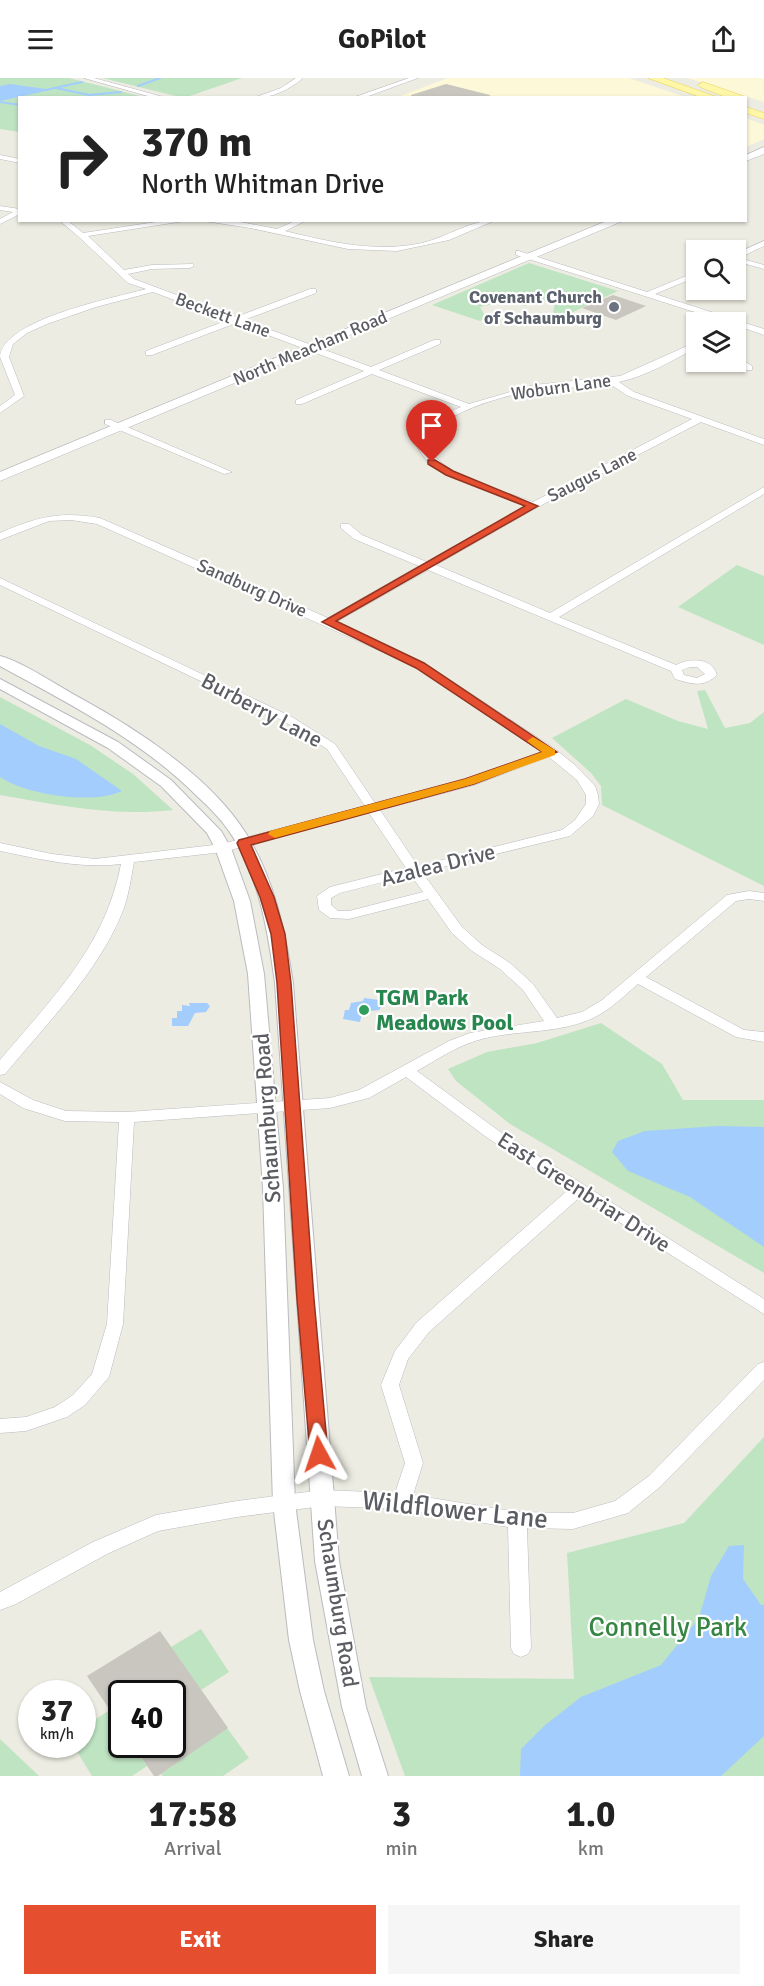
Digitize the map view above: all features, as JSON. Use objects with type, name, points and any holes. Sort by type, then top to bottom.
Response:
[{"type":"main road","points":[[653,78],[709,96]]},
{"type":"main road","points":[[679,78],[733,96]]},
{"type":"main road","points":[[747,100],[764,106]]},
{"type":"main road","points":[[747,109],[764,115]]},
{"type":"main road","points":[[747,158],[764,150]]},
{"type":"main road","points":[[747,168],[764,160]]},
{"type":"main road","name":"North Meacham Road","points":[[525,255],[594,222]]},
{"type":"main road","name":"North Meacham Road","points":[[0,477],[114,425],[305,345],[525,255],[615,222]]},
{"type":"main road","name":"North Meacham Road","points":[[0,466],[114,425]]},
{"type":"street","points":[[87,78],[156,96]]},
{"type":"street","points":[[262,96],[282,89],[300,78]]},
{"type":"street","points":[[361,96],[415,78]]},
{"type":"street","points":[[0,157],[18,161]]},
{"type":"street","points":[[0,208],[18,211]]},
{"type":"street","points":[[0,222],[18,212]]},
{"type":"street","name":"Beckett Lane","points":[[65,222],[82,235],[131,281],[469,407]]},
{"type":"street","points":[[82,235],[174,222]]},
{"type":"street","points":[[225,222],[280,231],[344,246],[396,249],[435,242],[489,222]]},
{"type":"street","points":[[280,231],[300,222]]},
{"type":"street","points":[[746,252],[764,243]]},
{"type":"street","points":[[525,255],[699,312]]},
{"type":"street","points":[[746,261],[764,267]]},
{"type":"street","points":[[121,273],[152,267],[190,266]]},
{"type":"street","points":[[648,294],[686,278]]},
{"type":"street","points":[[0,411],[20,396],[3,356],[6,345],[16,335],[41,322],[152,290]]},
{"type":"street","points":[[149,353],[313,291]]},
{"type":"street","points":[[746,328],[764,332]]},
{"type":"street","points":[[299,402],[437,342]]},
{"type":"street","name":"Woburn Lane","points":[[533,506],[449,473],[432,462],[422,447],[425,434],[443,420],[501,395],[534,388],[612,381],[634,375],[686,351]]},
{"type":"street","points":[[612,381],[631,394],[764,441]]},
{"type":"street","name":"Saugus Lane","points":[[328,622],[424,565],[700,419]]},
{"type":"street","points":[[114,425],[227,471]]},
{"type":"street","points":[[551,617],[764,490]]},
{"type":"street","name":"Sandburg Drive","points":[[0,537],[43,518],[74,516],[100,521],[420,665],[551,752]]},
{"type":"street","points":[[345,526],[358,537],[676,669]]},
{"type":"street","name":"Burberry Lane","points":[[0,581],[288,719],[331,747],[457,930],[477,948],[506,966],[528,987],[554,1024]]},
{"type":"street","name":"Schaumburg Road","points":[[0,660],[114,722],[175,765],[239,834],[267,897],[278,934],[284,983],[305,1299],[327,1561],[354,1707],[375,1776]]},
{"type":"street","name":"Schaumburg Road","points":[[0,683],[87,730],[166,783],[213,831],[223,848],[242,901],[250,938],[260,1018],[265,1107],[273,1188],[284,1503],[301,1640],[312,1691],[336,1776]]},
{"type":"street","points":[[0,847],[52,858],[95,862],[223,848],[470,782],[551,752]]},
{"type":"street","name":"Azalea Drive","points":[[432,894],[349,915],[335,915],[324,907],[324,896],[335,890],[566,832],[582,823],[590,812],[593,801],[590,786],[577,772],[551,752]]},
{"type":"street","points":[[0,1070],[85,964],[115,912],[128,860]]},
{"type":"street","points":[[0,1087],[28,1104],[65,1116],[127,1117],[330,1103],[364,1094],[454,1044],[475,1036],[554,1024],[588,1015],[637,978],[732,898],[764,897]]},
{"type":"street","points":[[637,978],[741,1034],[764,1037]]},
{"type":"street","name":"East Greenbriar Drive","points":[[407,1071],[494,1135],[764,1306]]},
{"type":"street","points":[[0,1426],[26,1424],[61,1412],[79,1400],[100,1377],[115,1324],[127,1117]]},
{"type":"street","points":[[402,1501],[414,1463],[390,1385],[401,1356],[423,1327],[579,1189]]},
{"type":"street","name":"Wildflower Lane","points":[[0,1600],[9,1598],[100,1548],[156,1523],[284,1503],[323,1498],[402,1501],[517,1520],[573,1521],[621,1507],[655,1481],[764,1369]]},
{"type":"street","points":[[517,1520],[521,1648]]},
{"type":"shaded area","points":[[448,78],[629,78],[682,96],[400,96]]},
{"type":"shaded area","points":[[687,78],[764,78],[764,102]]},
{"type":"shaded area","points":[[747,118],[764,125],[764,139],[747,147]]},
{"type":"green space","points":[[0,78],[69,78],[140,96],[18,96],[18,132],[0,129]]},
{"type":"green space","points":[[102,78],[242,78],[190,96],[176,96]]},
{"type":"green space","points":[[529,263],[618,291],[545,325],[552,316],[556,299],[538,301],[525,306],[511,300],[480,307],[486,318],[480,321],[432,305]]},
{"type":"green space","points":[[737,565],[764,576],[764,645],[678,607]]},
{"type":"green space","points":[[705,690],[725,728],[750,723],[764,712],[764,886],[602,805],[601,786],[591,773],[552,738],[626,699],[678,721],[708,729],[697,691]]},
{"type":"green space","points":[[0,697],[90,745],[133,774],[173,810],[108,811],[0,795]]},
{"type":"green space","points":[[601,1023],[662,1064],[683,1100],[764,1100],[764,1273],[510,1124],[456,1081],[448,1069],[487,1052],[537,1043]]},
{"type":"green space","name":"Connelly Park","points":[[764,1437],[764,1776],[405,1776],[369,1677],[574,1679],[567,1553],[684,1523]]},
{"type":"green space","points":[[201,1629],[229,1672],[201,1690],[171,1647]]},
{"type":"green space","points":[[108,1711],[108,1758],[141,1758],[147,1766],[132,1776],[92,1776],[81,1758],[96,1758],[96,1719]]},
{"type":"green space","points":[[227,1728],[249,1758],[223,1776],[163,1776],[161,1774]]},
{"type":"green space","points":[[0,1739],[39,1776],[0,1776]]},
{"type":"water","points":[[10,84],[46,89],[0,100],[0,86]]},
{"type":"water","points":[[0,724],[39,746],[76,759],[122,791],[95,797],[60,796],[26,789],[0,777]]},
{"type":"water","name":"TGM Park Meadows Pool","points":[[364,998],[379,1000],[382,1006],[379,1010],[362,1012],[360,1022],[343,1019],[345,1010],[349,1010],[351,1003],[363,1001]]},
{"type":"water","points":[[189,1003],[207,1003],[210,1006],[206,1012],[195,1013],[188,1026],[172,1026],[172,1018],[177,1018],[177,1011],[182,1011],[182,1005],[190,1006]]},
{"type":"water","points":[[718,1126],[764,1127],[764,1247],[690,1197],[628,1171],[612,1152],[618,1141],[645,1131]]},
{"type":"water","points":[[744,1545],[743,1579],[761,1605],[764,1605],[764,1736],[721,1776],[520,1776],[521,1749],[544,1726],[581,1697],[661,1665],[699,1618],[711,1576],[729,1546]]},
{"type":"building","points":[[446,84],[490,95],[411,96]]},
{"type":"building","name":"Covenant Church of Schaumburg","points":[[613,295],[646,306],[616,320],[582,308]]},
{"type":"building","points":[[160,1631],[228,1728],[186,1757],[186,1680],[108,1680],[108,1707],[96,1689],[96,1680],[90,1680],[87,1676]]},
{"type":"building","points":[[142,1758],[184,1758],[158,1776],[154,1776]]},
{"type":"waterway","points":[[138,86],[160,78]]},
{"type":"waterway","points":[[18,96],[82,82]]},
{"type":"waterway","points":[[56,88],[89,95],[121,92]]},
{"type":"waterway","points":[[0,100],[18,96]]},
{"type":"waterway","points":[[0,102],[18,105]]},
{"type":"slow traffic","points":[[275,834],[470,782],[551,752],[533,741]]},
{"type":"place","name":"Covenant Church of Schaumburg","points":[[614,307]]},
{"type":"place","name":"TGM Park Meadows Pool","points":[[364,1010]]},
{"type":"route","points":[[319,1454],[305,1299],[284,983],[278,934],[267,897],[243,843],[470,782],[551,752],[420,665],[328,622],[424,565],[533,506],[449,473],[432,462]]}]
